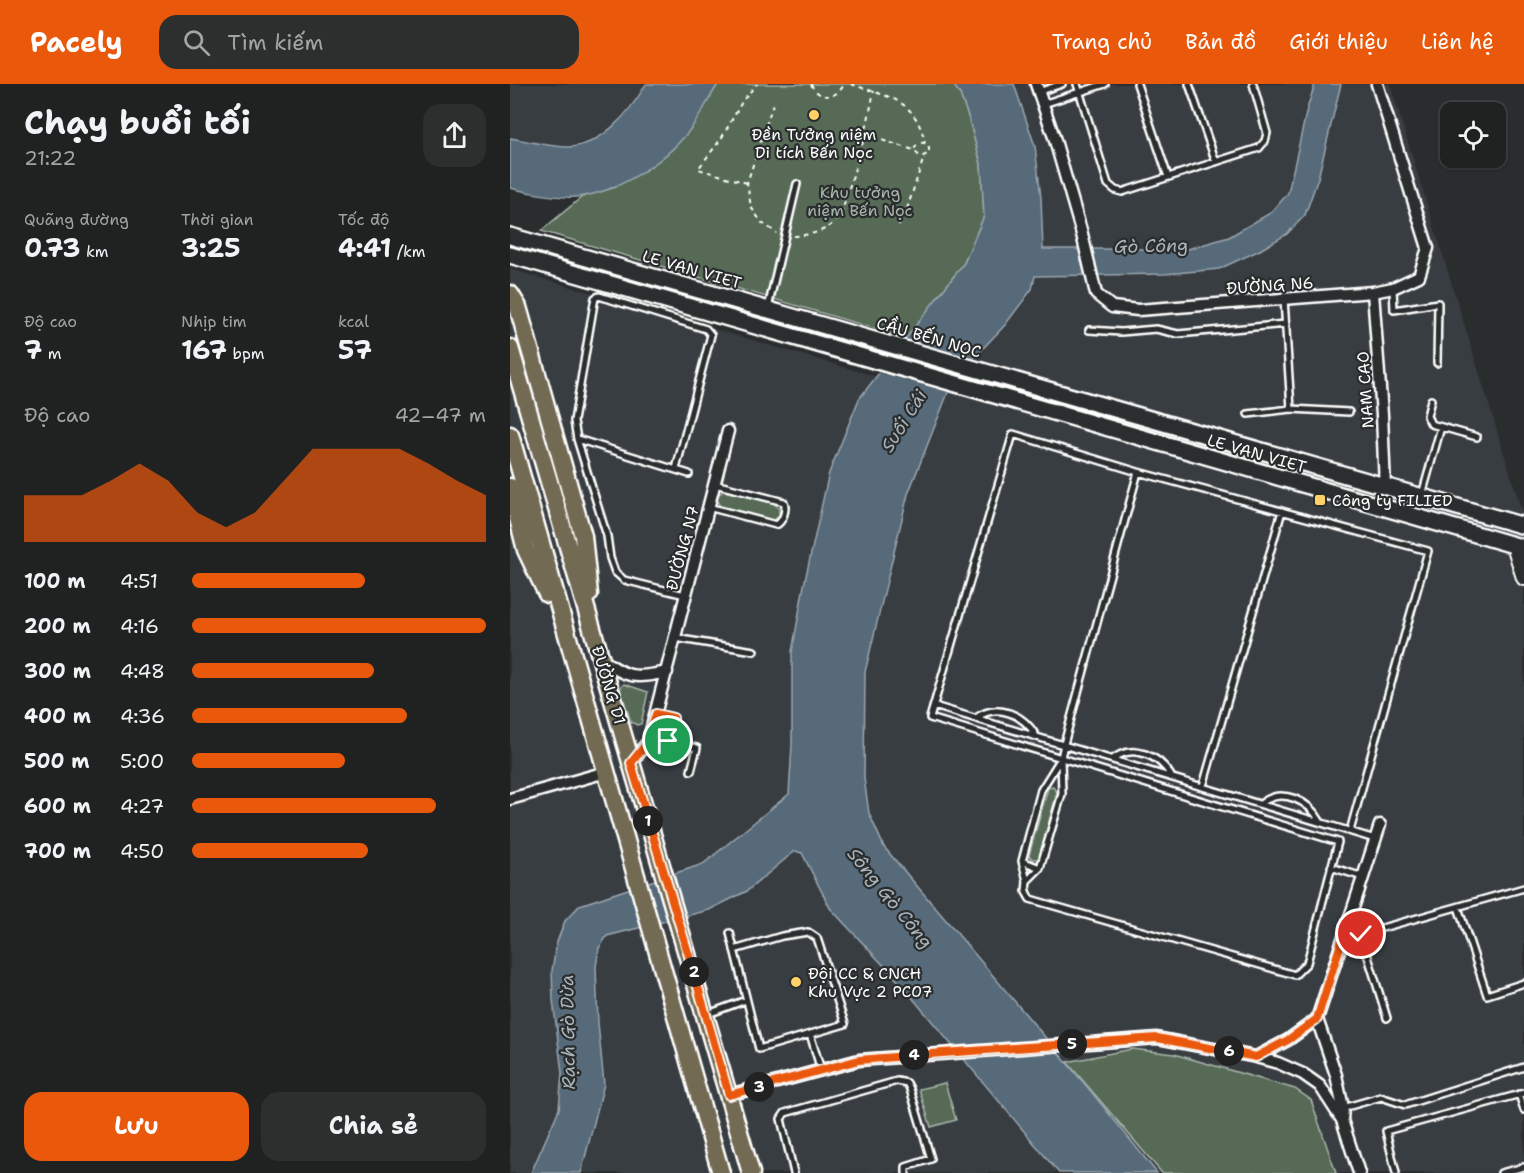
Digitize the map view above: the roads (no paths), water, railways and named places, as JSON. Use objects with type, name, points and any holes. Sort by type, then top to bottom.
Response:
[{"type":"main road","name":"LE VAN VIET","points":[[510,236],[864,337]]},
{"type":"main road","points":[[510,255],[761,328],[767,310]]},
{"type":"main road","points":[[510,294],[518,307],[583,536],[592,628]]},
{"type":"main road","name":"LE VAN VIET","points":[[761,328],[1519,547]]},
{"type":"main road","name":"CẦU BẾN NỌC","points":[[864,337],[985,372]]},
{"type":"main road","name":"ĐƯỜNG D1","points":[[510,348],[751,1173]]},
{"type":"main road","name":"LE VAN VIET","points":[[985,372],[1524,526]]},
{"type":"main road","name":"ĐƯỜNG D1","points":[[510,435],[623,826],[627,852],[712,1173]]},
{"type":"main road","points":[[510,487],[526,550],[568,637]]},
{"type":"main road","points":[[1385,487],[1388,509]]},
{"type":"main road","name":"ĐƯỜNG D1","points":[[657,962],[721,1173]]},
{"type":"street","name":"ĐƯỜNG N6","points":[[1043,104],[1082,234],[1096,294],[1112,306],[1138,310],[1373,292],[1393,288],[1419,276],[1428,248],[1377,84]]},
{"type":"street","points":[[1037,88],[1043,104]]},
{"type":"street","name":"NAM CAO","points":[[1373,292],[1385,487]]},
{"type":"street","name":"ĐƯỜNG N7","points":[[631,763],[648,742],[729,431]]},
{"type":"street","points":[[1519,547],[1524,578]]},
{"type":"street","points":[[601,659],[621,673],[634,677],[667,672]]},
{"type":"street","points":[[510,799],[606,772]]},
{"type":"street","points":[[1342,1120],[1343,1108],[1336,1075],[1317,1019],[1380,825]]},
{"type":"street","points":[[1256,1057],[1288,1040],[1317,1019]]},
{"type":"street","points":[[729,1095],[859,1060],[1157,1038],[1256,1057],[1278,1063],[1303,1074],[1320,1086],[1342,1120],[1359,1173]]},
{"type":"lane","points":[[1037,88],[1062,84]]},
{"type":"lane","points":[[1077,84],[1108,184],[1122,192],[1259,148],[1265,141],[1267,133],[1253,84]]},
{"type":"lane","points":[[1043,104],[1105,84]]},
{"type":"lane","points":[[1137,84],[1168,177]]},
{"type":"lane","points":[[1189,84],[1216,162]]},
{"type":"lane","points":[[767,310],[797,184]]},
{"type":"lane","points":[[1393,288],[1394,310],[1438,303],[1437,363]]},
{"type":"lane","points":[[676,469],[710,332],[599,296],[595,298],[574,421],[577,439],[607,536],[610,558],[615,572],[624,580],[685,595]]},
{"type":"lane","points":[[1284,299],[1292,409]]},
{"type":"lane","points":[[1089,330],[1121,332],[1156,329],[1178,334],[1286,324]]},
{"type":"lane","points":[[1431,400],[1427,419],[1431,424],[1477,437]]},
{"type":"lane","points":[[1248,414],[1292,409],[1349,412]]},
{"type":"lane","points":[[1421,497],[1441,428]]},
{"type":"lane","points":[[1138,472],[1060,758],[1041,790],[1022,861],[1027,881],[1026,892],[1030,898],[1295,975],[1307,963],[1338,842],[1060,758],[930,718],[1013,434],[1138,472],[1428,551],[1350,831]]},
{"type":"lane","points":[[577,439],[689,474]]},
{"type":"lane","points":[[708,507],[776,525],[780,523],[785,511],[784,502],[714,483]]},
{"type":"lane","points":[[1203,786],[1282,511]]},
{"type":"lane","points":[[675,638],[754,651]]},
{"type":"lane","points":[[934,706],[1375,839]]},
{"type":"lane","points":[[976,718],[989,712],[1011,713],[1026,722],[1036,736]]},
{"type":"lane","points":[[656,714],[673,718],[668,741],[697,748],[691,771]]},
{"type":"lane","points":[[1113,759],[1125,753],[1147,754],[1162,762],[1172,777]]},
{"type":"lane","points":[[1027,881],[1040,868],[1062,794],[1060,758]]},
{"type":"lane","points":[[1262,804],[1274,797],[1296,798],[1311,807],[1321,821]]},
{"type":"lane","points":[[1022,861],[1040,868]]},
{"type":"lane","points":[[1331,867],[1363,877]]},
{"type":"lane","points":[[1342,940],[1524,888]]},
{"type":"lane","points":[[1458,907],[1487,995],[1524,983]]},
{"type":"lane","points":[[730,933],[734,950],[746,1000],[759,1049],[845,1024],[817,938],[808,932],[782,936],[734,950]]},
{"type":"lane","points":[[1361,934],[1387,1018]]},
{"type":"lane","points":[[706,1015],[746,1000]]},
{"type":"lane","points":[[810,1034],[821,1072]]},
{"type":"lane","points":[[1343,1108],[1381,1097],[1405,1105],[1524,1067]]},
{"type":"lane","points":[[794,1173],[781,1119],[785,1113],[897,1081],[907,1083],[910,1089],[931,1159],[906,1167],[906,1173]]},
{"type":"lane","points":[[1396,1173],[1386,1131],[1522,1094],[1524,1110]]},
{"type":"lane","points":[[1501,1173],[1524,1167]]},
{"type":"water","points":[[646,84],[718,84],[697,119],[673,149],[645,170],[615,187],[576,197],[547,195],[510,188],[510,138],[565,147],[591,142],[623,117]]},
{"type":"water","points":[[953,84],[1014,84],[1035,146],[1041,198],[1043,249],[1188,249],[1229,237],[1272,212],[1288,193],[1315,84],[1341,84],[1318,178],[1305,215],[1287,234],[1260,250],[1219,269],[1165,274],[1035,276],[1032,289],[1005,325],[953,380],[908,494],[865,672],[864,778],[869,813],[884,847],[1157,1173],[1059,1173],[899,982],[830,908],[802,853],[795,851],[747,891],[709,910],[607,936],[599,948],[596,967],[598,1023],[604,1084],[581,1173],[531,1173],[559,1109],[562,1073],[553,1000],[552,970],[557,942],[565,921],[580,905],[703,864],[789,794],[792,745],[792,652],[804,585],[829,473],[859,399],[964,263],[984,216],[981,163],[968,116],[960,94]]},
{"type":"place","name":"Đền Tưởng niệm Di tích Bến Nọc","points":[[814,115]]},
{"type":"place","name":"Công ty FILIED","points":[[1320,500]]},
{"type":"place","name":"Đội CC & CNCH Khu Vực 2 PC07","points":[[796,982]]},
{"type":"park label","name":"Khu tưởng niệm Bến Nọc","points":[[860,201]]},
{"type":"water label","name":"Gò Công","points":[[1151,246]]},
{"type":"water label","name":"Suối Cái","points":[[904,421]]},
{"type":"water label","name":"Sông Gò Công","points":[[890,898]]},
{"type":"water label","name":"Rạch Gò Dừa","points":[[568,1032]]}]
